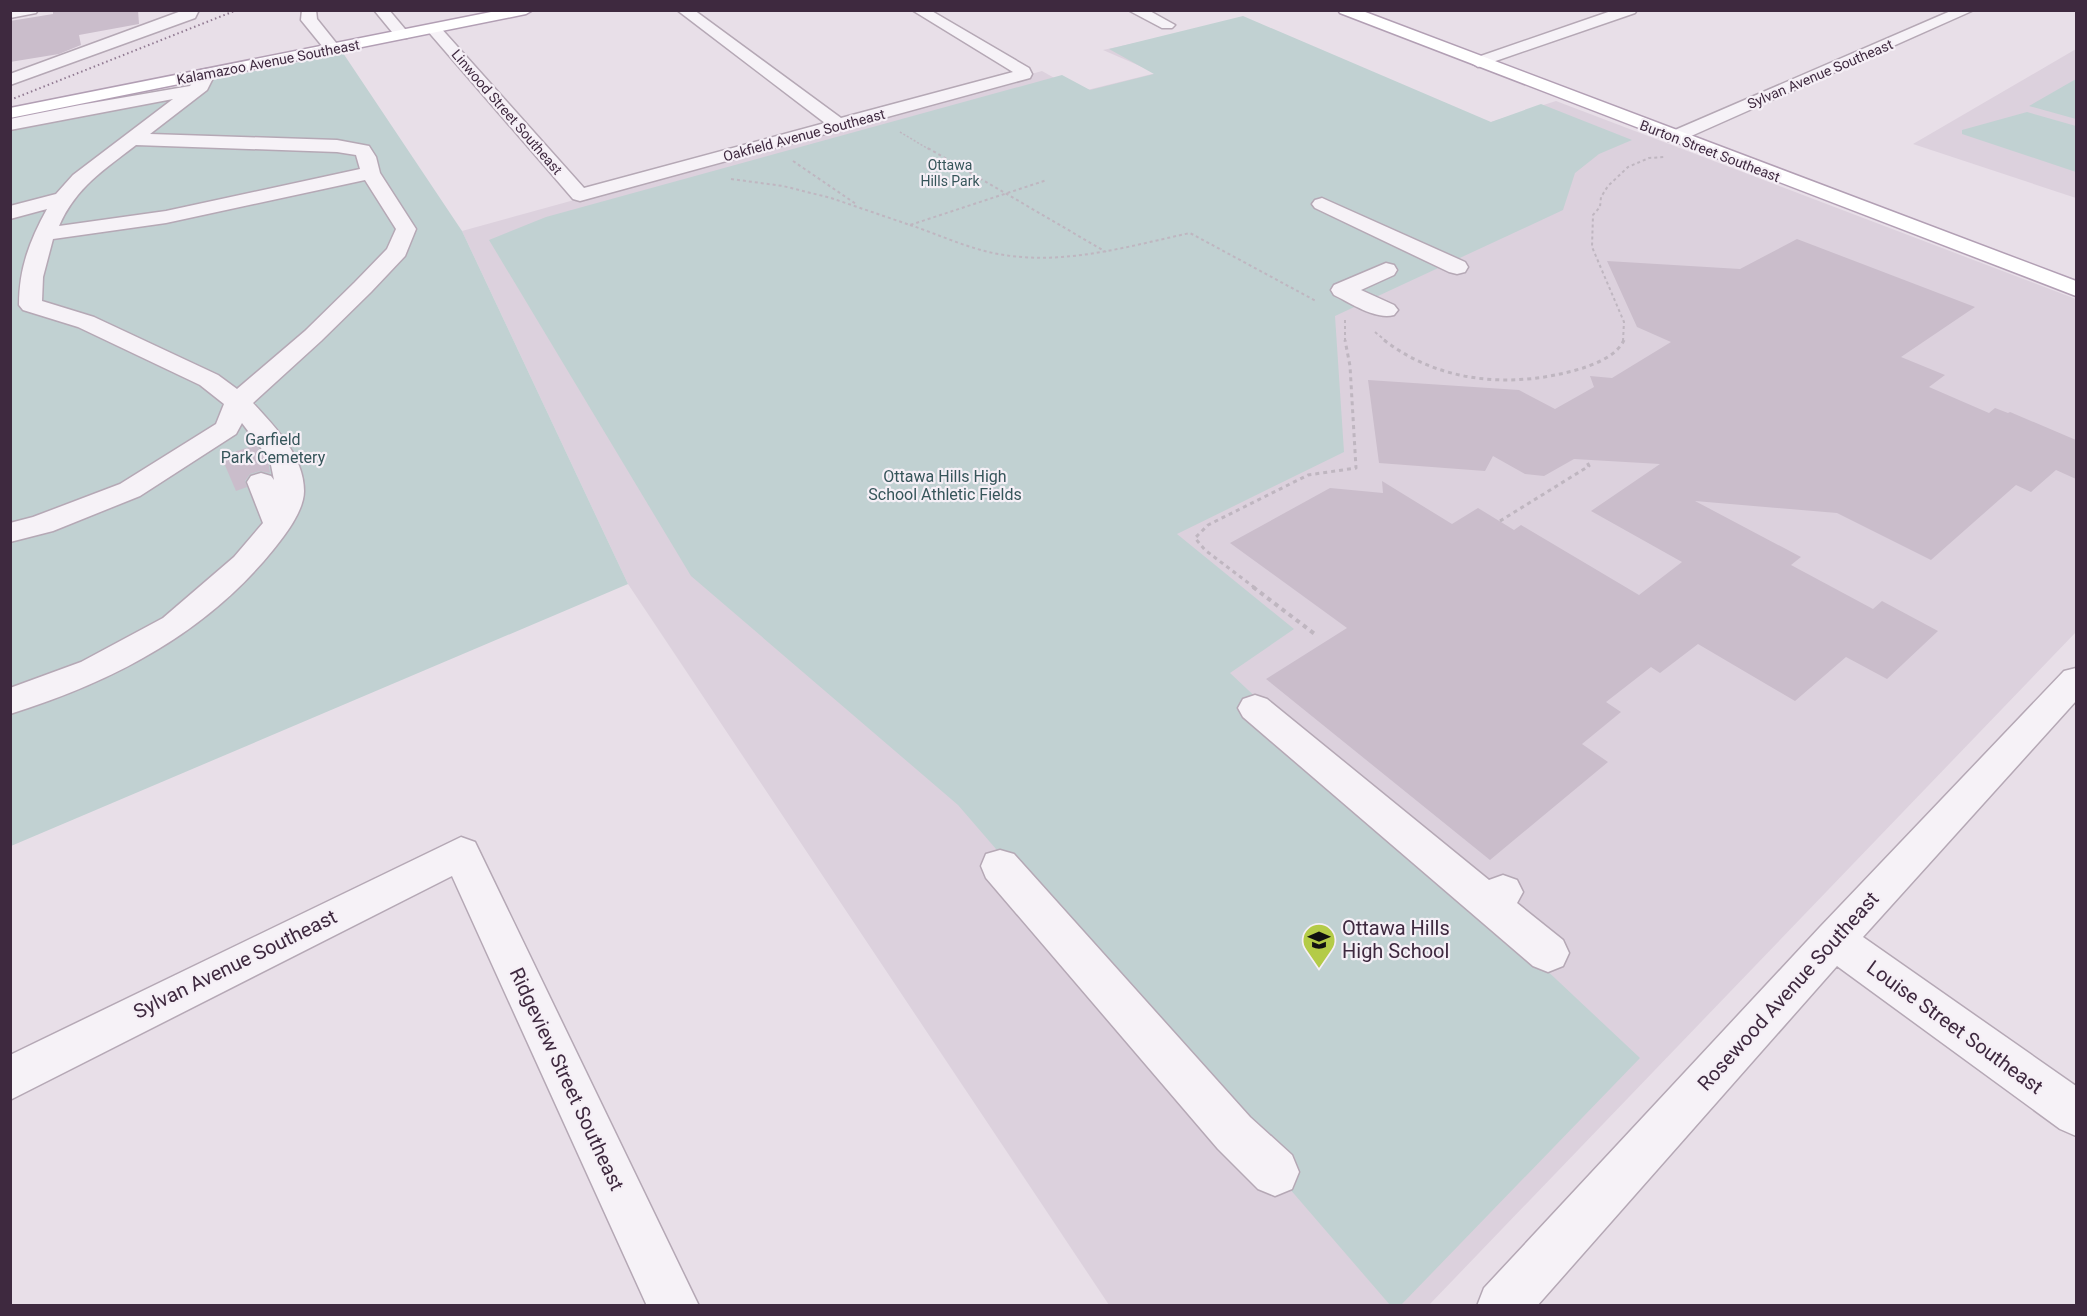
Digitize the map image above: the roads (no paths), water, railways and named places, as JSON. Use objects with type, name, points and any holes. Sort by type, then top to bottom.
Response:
[{"type":"main road","name":"Burton Street Southeast","points":[[1345,10],[1478,62],[1673,146],[2076,289]]},
{"type":"main road","name":"Kalamazoo Avenue Southeast","points":[[10,113],[524,11]]},
{"type":"street","points":[[10,14],[31,10]]},
{"type":"street","points":[[10,80],[190,15],[192,10]]},
{"type":"street","points":[[381,10],[402,35]]},
{"type":"street","points":[[684,10],[839,125]]},
{"type":"street","name":"Oakfield Avenue Southeast","points":[[580,195],[998,83],[1024,74],[1023,71],[919,10]]},
{"type":"street","points":[[1135,10],[1167,25]]},
{"type":"street","points":[[1478,62],[1630,10]]},
{"type":"street","points":[[309,11],[309,20],[333,49]]},
{"type":"street","name":"Sylvan Avenue Southeast","points":[[1673,146],[1963,11]]},
{"type":"street","name":"Linwood Street Southeast","points":[[434,29],[580,195]]},
{"type":"street","points":[[10,701],[93,671],[174,626],[245,564],[278,524],[290,492],[284,460],[264,431],[238,402],[209,380],[86,322],[21,309],[29,290],[43,234],[63,198],[80,179],[201,86],[207,74]]},
{"type":"street","points":[[10,125],[80,110],[195,91]]},
{"type":"street","points":[[10,533],[43,524],[130,490],[226,428],[238,402],[313,336],[398,250],[406,229],[370,172],[367,157],[362,150],[337,146],[130,139]]},
{"type":"street","points":[[43,234],[81,231],[157,218],[370,172]]},
{"type":"street","points":[[10,213],[63,198]]},
{"type":"street","points":[[1322,204],[1457,267]]},
{"type":"street","points":[[1386,270],[1342,290],[1386,310]]},
{"type":"street","points":[[261,482],[278,524]]},
{"type":"street","name":"Rosewood Avenue Southeast","points":[[1502,1305],[1834,940],[2076,680]]},
{"type":"street","points":[[1255,708],[1497,898],[1548,953]]},
{"type":"street","name":"Sylvan Avenue Southeast","points":[[10,1078],[461,853]]},
{"type":"street","name":"Ridgeview Street Southeast","points":[[461,853],[674,1305]]},
{"type":"street","points":[[1000,866],[1210,1107],[1275,1172]]},
{"type":"street","name":"Louise Street Southeast","points":[[1834,940],[2076,1113]]},
{"type":"railway","points":[[10,100],[237,10]]},
{"type":"place","name":"Ottawa Hills High School","points":[[1319,969]]},
{"type":"park label","name":"Ottawa Hills Park","points":[[950,174]]},
{"type":"park label","name":"Garfield Park Cemetery","points":[[273,448]]},
{"type":"park label","name":"Ottawa Hills High School Athletic Fields","points":[[945,485]]}]
